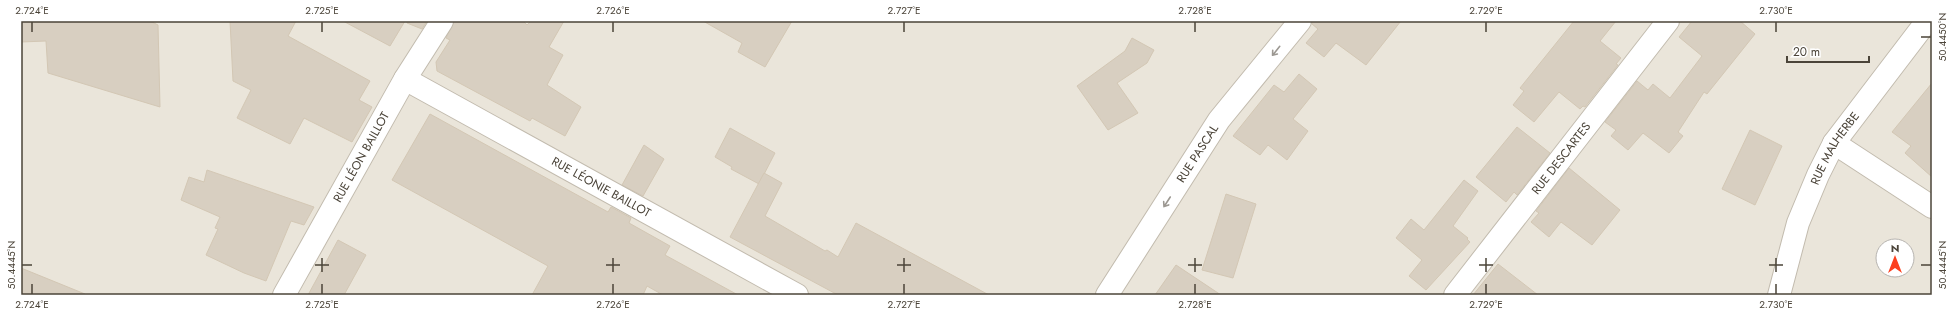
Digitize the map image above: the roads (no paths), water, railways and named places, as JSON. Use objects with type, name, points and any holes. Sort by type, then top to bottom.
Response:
[{"type":"street","name":"RUE LÉON BAILLOT","points":[[284,295],[405,79],[442,21]]},
{"type":"street","name":"RUE PASCAL","points":[[1107,295],[1219,120],[1300,21]]},
{"type":"street","name":"RUE DESCARTES","points":[[1455,295],[1668,21]]},
{"type":"street","name":"RUE MALHERBE","points":[[1779,295],[1798,223],[1818,175],[1834,143],[1927,21]]},
{"type":"street","name":"RUE LÉONIE BAILLOT","points":[[405,79],[797,295]]},
{"type":"street","points":[[1834,143],[1932,207]]}]
